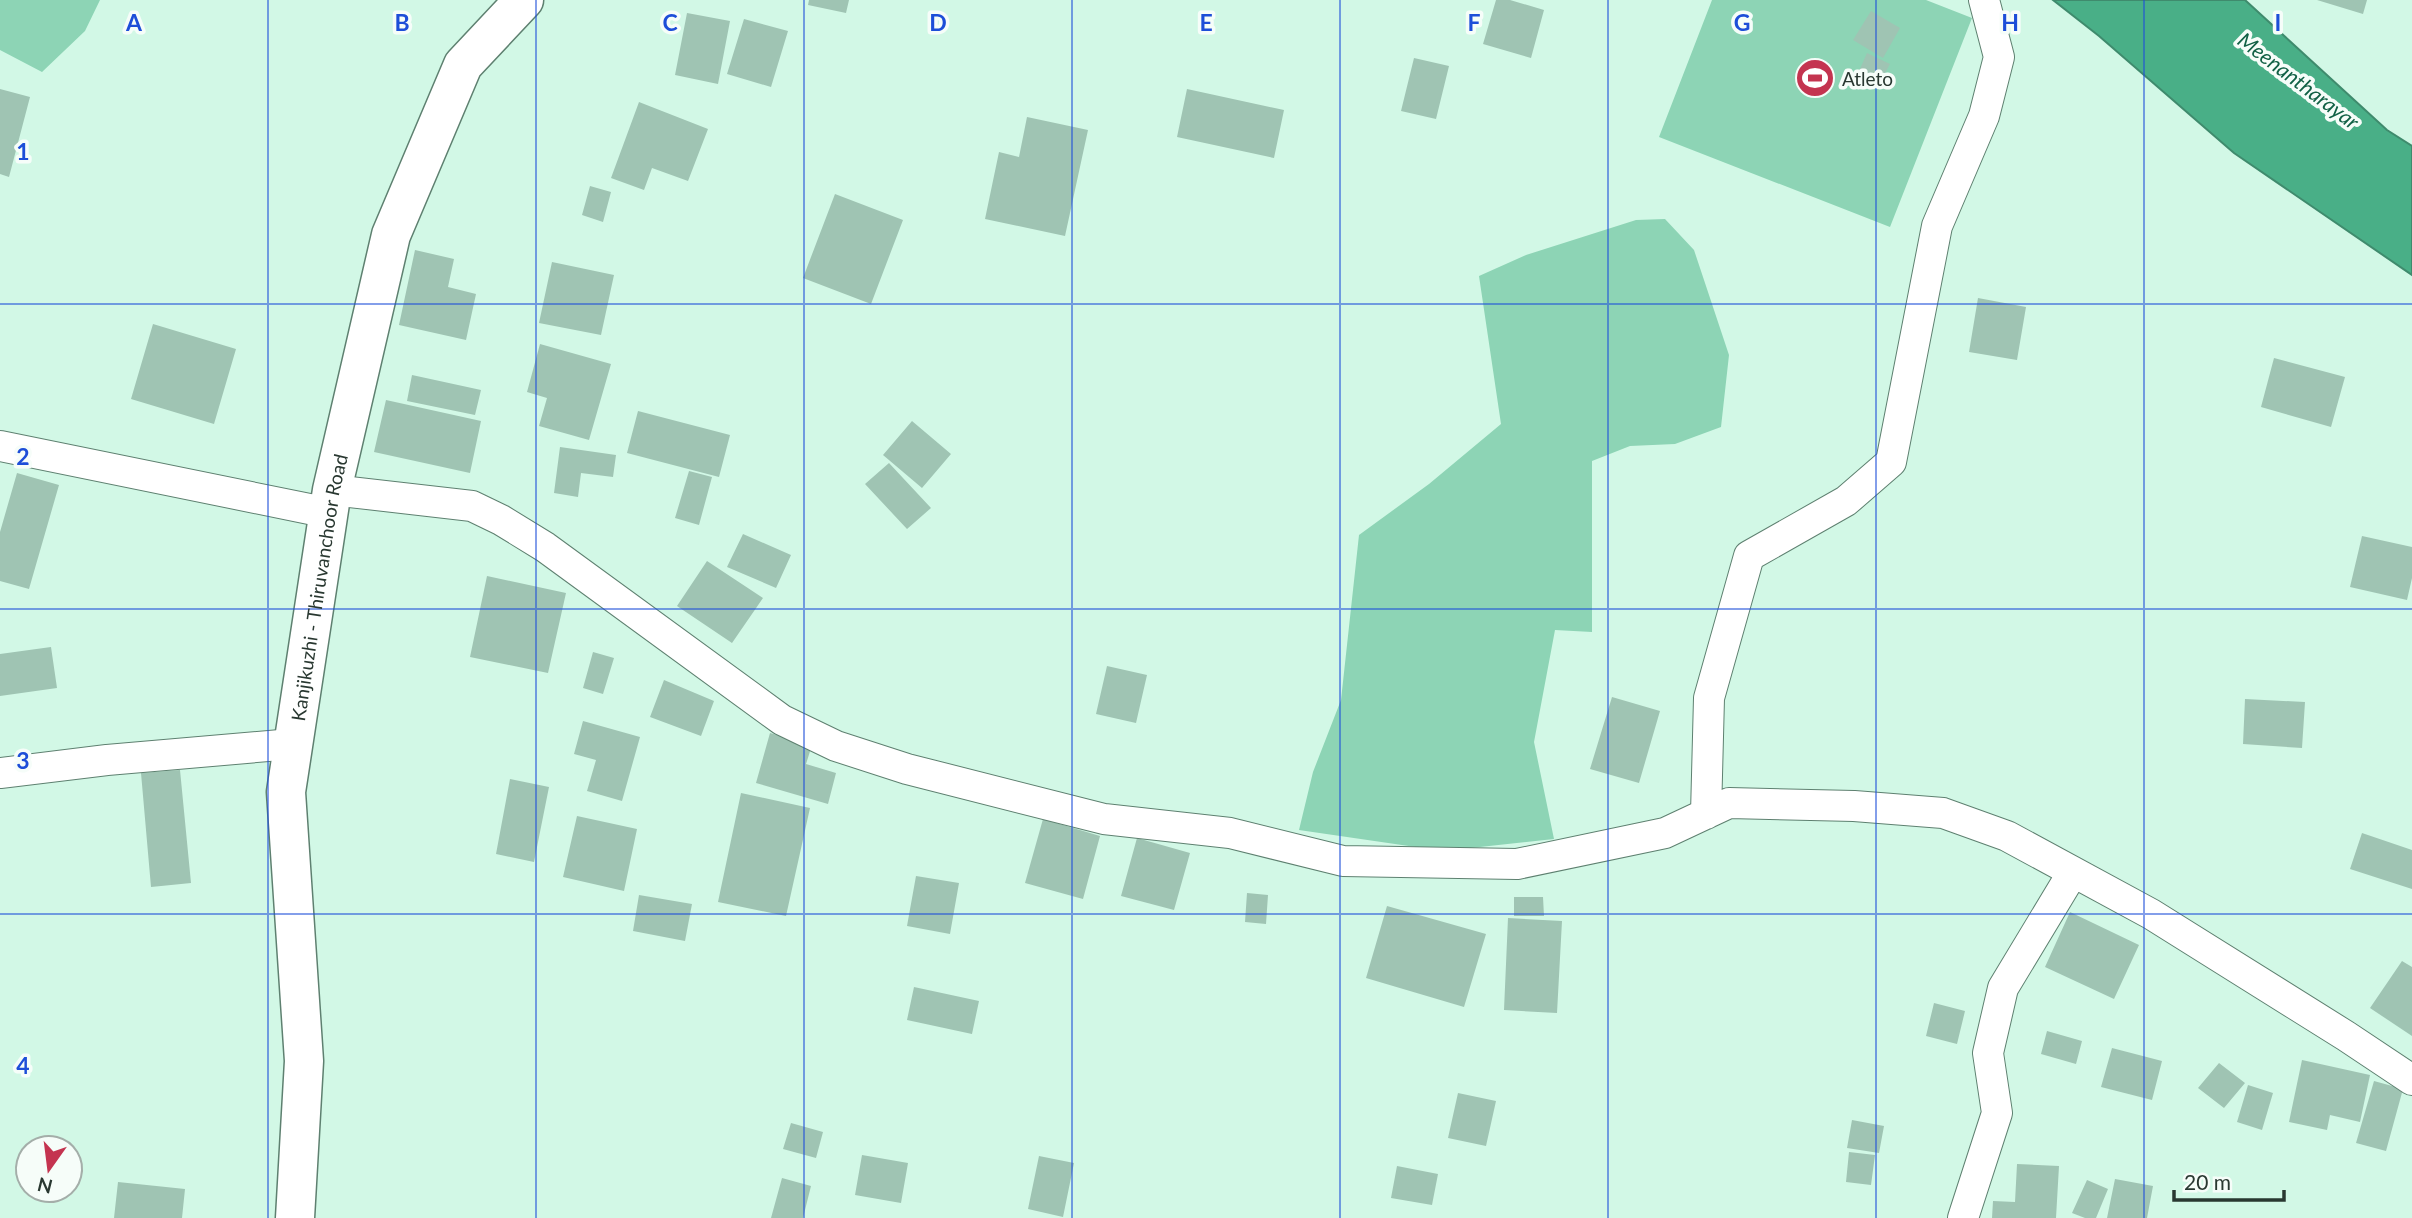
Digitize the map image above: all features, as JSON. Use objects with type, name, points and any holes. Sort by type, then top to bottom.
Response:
[{"type":"main road","name":"Kanjikuzhi - Thiruvanchoor Road","points":[[295,1218],[304,1061],[286,792],[331,502],[391,235],[463,65],[524,0]]},
{"type":"street","points":[[1706,814],[1709,698],[1749,556],[1846,501],[1891,462],[1937,226],[1984,116],[1999,57],[1984,0]]},
{"type":"street","points":[[0,446],[331,502],[472,506],[545,547],[782,720],[836,746],[907,769],[1104,819],[1230,833],[1343,861],[1517,864],[1665,833],[1729,803],[1854,806],[1943,813],[2007,836],[2151,914],[2412,1080]]},
{"type":"street","points":[[0,773],[107,760],[292,744]]},
{"type":"street","points":[[1962,1218],[1997,1113],[1988,1054],[2003,988],[2073,872]]},
{"type":"shaded area","points":[[0,0],[100,0],[85,31],[42,72],[0,50]]},
{"type":"shaded area","name":"Atleto","points":[[1712,0],[1926,0],[1972,18],[1890,227],[1659,137]]},
{"type":"shaded area","points":[[1665,219],[1694,250],[1729,355],[1721,427],[1675,444],[1630,446],[1592,461],[1592,632],[1555,630],[1534,742],[1554,839],[1443,851],[1299,830],[1313,772],[1341,700],[1359,535],[1429,484],[1501,424],[1479,276],[1526,255],[1636,220]]},
{"type":"water","name":"Meenantharayar","points":[[2053,0],[2245,0],[2387,130],[2412,146],[2412,275],[2234,153],[2099,36]]},
{"type":"building","points":[[809,0],[849,0],[846,13],[808,5]]},
{"type":"building","points":[[1496,0],[1510,0],[1544,10],[1531,58],[1483,44]]},
{"type":"building","points":[[2317,0],[2367,0],[2363,14]]},
{"type":"building","points":[[1871,11],[1900,28],[1883,58],[1853,40]]},
{"type":"building","points":[[687,13],[730,21],[718,84],[675,75]]},
{"type":"building","points":[[744,19],[788,31],[771,87],[727,74]]},
{"type":"building","points":[[1867,53],[1890,64],[1877,88],[1856,78]]},
{"type":"building","points":[[1414,58],[1449,66],[1436,119],[1401,111]]},
{"type":"building","points":[[0,89],[30,97],[9,177],[0,174]]},
{"type":"building","points":[[1187,89],[1284,110],[1274,158],[1177,137]]},
{"type":"building","points":[[639,102],[708,129],[688,181],[652,168],[644,190],[611,178]]},
{"type":"building","points":[[1027,117],[1088,130],[1065,236],[985,219],[999,152],[1019,157]]},
{"type":"building","points":[[590,186],[611,192],[603,222],[582,215]]},
{"type":"building","points":[[835,194],[903,220],[871,304],[803,278]]},
{"type":"building","points":[[415,250],[454,259],[448,287],[476,294],[466,340],[399,325]]},
{"type":"building","points":[[552,262],[614,275],[601,335],[539,323]]},
{"type":"building","points":[[1978,298],[2026,307],[2017,360],[1969,352]]},
{"type":"building","points":[[153,324],[236,349],[214,424],[131,399]]},
{"type":"building","points":[[540,344],[611,364],[589,440],[539,426],[547,398],[527,392]]},
{"type":"building","points":[[2274,358],[2345,377],[2331,427],[2261,407]]},
{"type":"building","points":[[412,375],[481,390],[475,415],[407,401]]},
{"type":"building","points":[[386,400],[481,421],[470,473],[374,452]]},
{"type":"building","points":[[638,411],[730,435],[719,477],[627,453]]},
{"type":"building","points":[[912,421],[951,454],[922,488],[883,455]]},
{"type":"building","points":[[560,447],[616,455],[613,477],[581,473],[578,497],[554,493]]},
{"type":"building","points":[[889,463],[931,508],[907,529],[865,484]]},
{"type":"building","points":[[689,471],[712,477],[699,525],[675,518]]},
{"type":"building","points":[[17,473],[59,485],[29,589],[0,581],[0,532]]},
{"type":"building","points":[[743,534],[791,555],[776,588],[727,567]]},
{"type":"building","points":[[2362,536],[2412,547],[2412,578],[2407,600],[2350,587]]},
{"type":"building","points":[[707,561],[763,598],[732,643],[677,606]]},
{"type":"building","points":[[487,576],[566,593],[548,673],[470,657]]},
{"type":"building","points":[[51,647],[57,688],[0,696],[0,654]]},
{"type":"building","points":[[593,652],[614,658],[603,694],[583,688]]},
{"type":"building","points":[[1107,666],[1147,675],[1136,723],[1096,714]]},
{"type":"building","points":[[664,680],[714,701],[701,736],[650,717]]},
{"type":"building","points":[[1612,697],[1660,711],[1639,783],[1590,769]]},
{"type":"building","points":[[2245,699],[2305,702],[2302,748],[2243,744]]},
{"type":"building","points":[[583,721],[640,737],[622,801],[587,791],[596,760],[574,754]]},
{"type":"building","points":[[770,733],[812,745],[806,764],[836,773],[828,804],[756,783]]},
{"type":"building","points":[[180,770],[191,883],[151,887],[141,773]]},
{"type":"building","points":[[510,779],[549,787],[534,862],[496,854]]},
{"type":"building","points":[[741,793],[810,808],[786,916],[718,902]]},
{"type":"building","points":[[577,816],[637,829],[624,891],[563,877]]},
{"type":"building","points":[[1043,819],[1100,836],[1083,899],[1025,883]]},
{"type":"building","points":[[2362,833],[2412,850],[2412,889],[2350,869]]},
{"type":"building","points":[[1137,838],[1190,853],[1174,910],[1121,896]]},
{"type":"building","points":[[916,876],[959,883],[950,934],[907,926]]},
{"type":"building","points":[[1247,893],[1268,895],[1266,924],[1245,922]]},
{"type":"building","points":[[639,895],[692,904],[685,941],[633,931]]},
{"type":"building","points":[[1514,897],[1543,897],[1544,916],[1514,916]]},
{"type":"building","points":[[1387,906],[1486,934],[1464,1007],[1366,978]]},
{"type":"building","points":[[2070,912],[2139,945],[2114,999],[2045,967]]},
{"type":"building","points":[[1508,918],[1562,921],[1557,1013],[1504,1010]]},
{"type":"building","points":[[2402,961],[2412,967],[2412,1036],[2370,1008]]},
{"type":"building","points":[[914,987],[979,1001],[972,1034],[907,1020]]},
{"type":"building","points":[[1934,1003],[1965,1011],[1957,1044],[1926,1036]]},
{"type":"building","points":[[2047,1031],[2082,1041],[2076,1064],[2041,1054]]},
{"type":"building","points":[[2112,1048],[2162,1061],[2152,1100],[2101,1087]]},
{"type":"building","points":[[2302,1060],[2370,1075],[2360,1122],[2330,1115],[2327,1130],[2289,1122]]},
{"type":"building","points":[[2219,1063],[2245,1083],[2224,1108],[2198,1088]]},
{"type":"building","points":[[2374,1081],[2403,1089],[2386,1151],[2356,1143]]},
{"type":"building","points":[[2248,1085],[2273,1093],[2262,1130],[2237,1122]]},
{"type":"building","points":[[1458,1093],[1496,1101],[1486,1146],[1448,1138]]},
{"type":"building","points":[[1852,1120],[1884,1126],[1879,1153],[1847,1148]]},
{"type":"building","points":[[791,1123],[823,1132],[816,1158],[783,1149]]},
{"type":"building","points":[[1849,1152],[1875,1155],[1871,1185],[1846,1182]]},
{"type":"building","points":[[862,1155],[908,1163],[901,1203],[855,1195]]},
{"type":"building","points":[[1039,1156],[1074,1163],[1063,1217],[1028,1209]]},
{"type":"building","points":[[2017,1164],[2059,1166],[2056,1218],[1992,1218],[1993,1201],[2015,1202]]},
{"type":"building","points":[[1397,1166],[1438,1174],[1432,1205],[1391,1198]]},
{"type":"building","points":[[782,1178],[811,1186],[803,1218],[771,1218]]},
{"type":"building","points":[[2115,1179],[2153,1186],[2147,1218],[2107,1218]]},
{"type":"building","points":[[2087,1180],[2108,1189],[2096,1218],[2085,1218],[2072,1213]]},
{"type":"building","points":[[118,1182],[185,1189],[182,1218],[114,1218]]},
{"type":"place","name":"Atleto","points":[[1815,78]]}]
